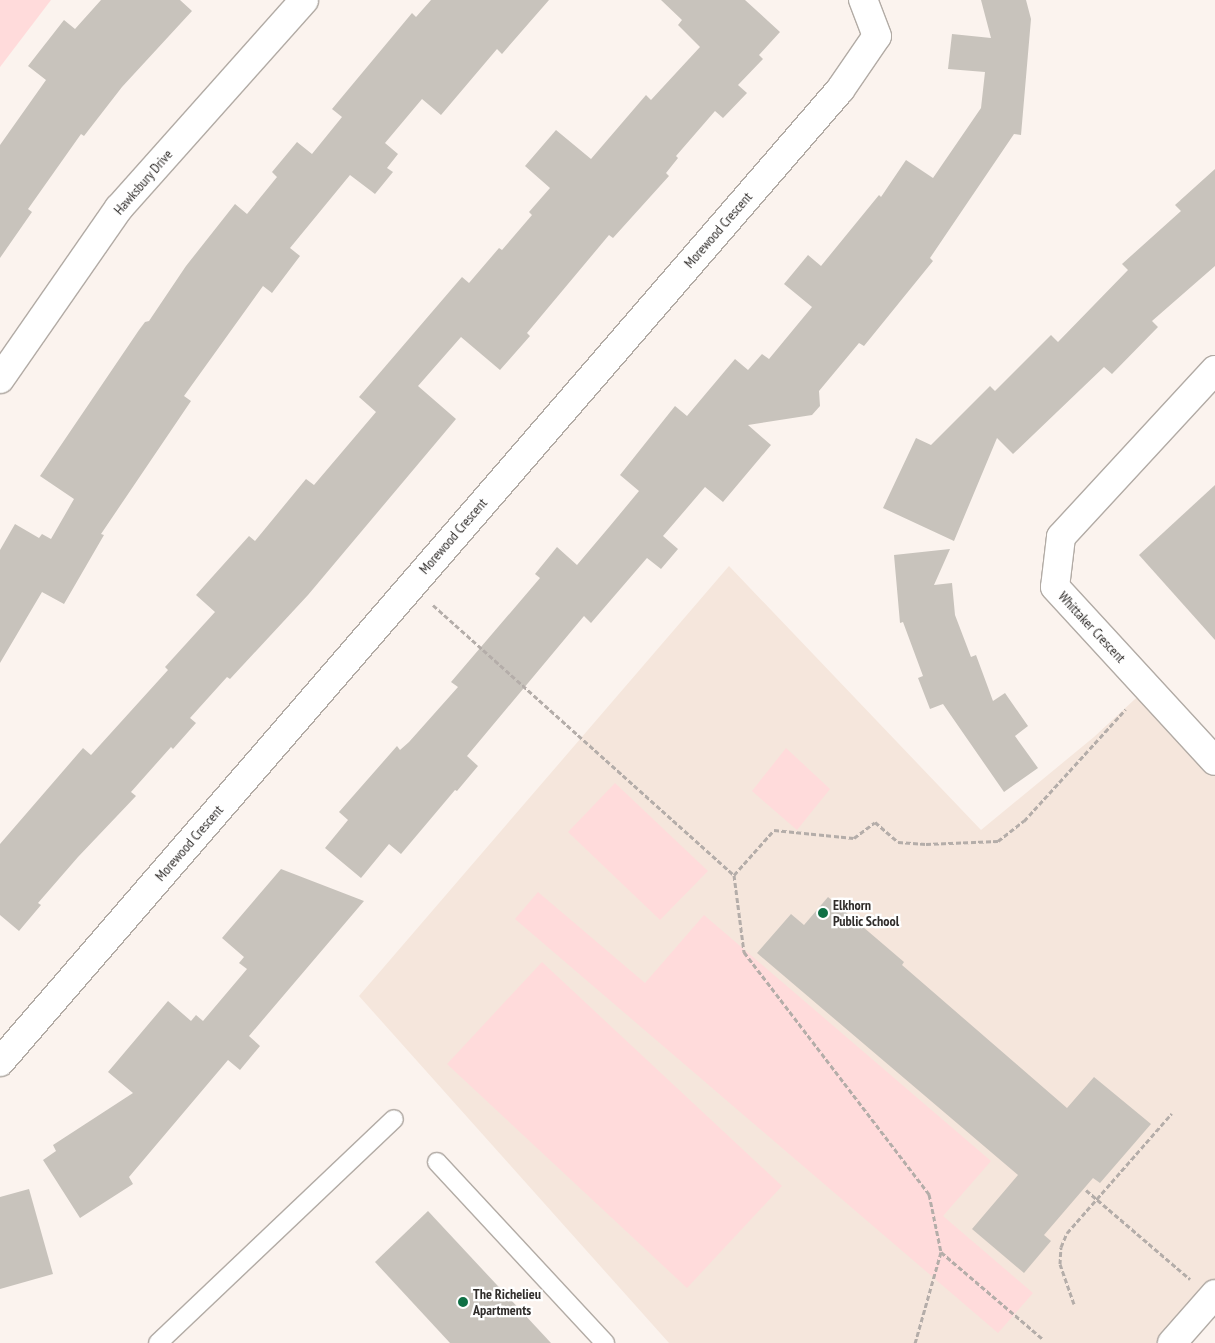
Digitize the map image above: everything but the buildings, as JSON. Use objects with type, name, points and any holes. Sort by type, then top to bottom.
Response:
[{"type":"street","name":"Hawksbury Drive","points":[[0,379],[119,208],[304,0]]},
{"type":"street","name":"Morewood Crescent","points":[[0,1062],[840,90],[877,36],[863,0]]},
{"type":"street","name":"Whittaker Crescent","points":[[1215,370],[1061,537],[1055,587],[1215,761]]},
{"type":"street","points":[[1172,1343],[1213,1296]]},
{"type":"lane","points":[[158,1343],[394,1119]]},
{"type":"lane","points":[[437,1162],[605,1343]]},
{"type":"path","points":[[410,586],[734,874],[744,952],[929,1194],[941,1252],[914,1343]]},
{"type":"path","points":[[734,874],[774,830],[854,838],[876,822],[898,842],[926,844],[998,841],[1024,822],[1148,687]]},
{"type":"path","points":[[1074,1304],[1060,1264],[1061,1247],[1067,1233],[1172,1113]]},
{"type":"path","points":[[1086,1190],[1213,1296]]},
{"type":"path","points":[[941,1252],[1043,1339]]},
{"type":"shaded area","points":[[0,0],[51,0],[0,67]]},
{"type":"shaded area","name":"Elkhorn Public School","points":[[729,566],[981,830],[1094,737],[1148,687],[1215,761],[1215,1294],[1172,1343],[669,1343],[359,996]]},
{"type":"shaded area","points":[[786,748],[830,789],[797,830],[752,791]]},
{"type":"shaded area","points":[[615,783],[708,871],[660,920],[568,832]]},
{"type":"shaded area","points":[[538,892],[645,983],[704,915],[991,1161],[943,1216],[1033,1293],[998,1333],[515,919]]},
{"type":"shaded area","points":[[542,962],[782,1186],[687,1288],[447,1064]]},
{"type":"place","name":"Elkhorn Public School","points":[[823,913]]},
{"type":"place","name":"The Richelieu Apartments","points":[[463,1302]]}]
